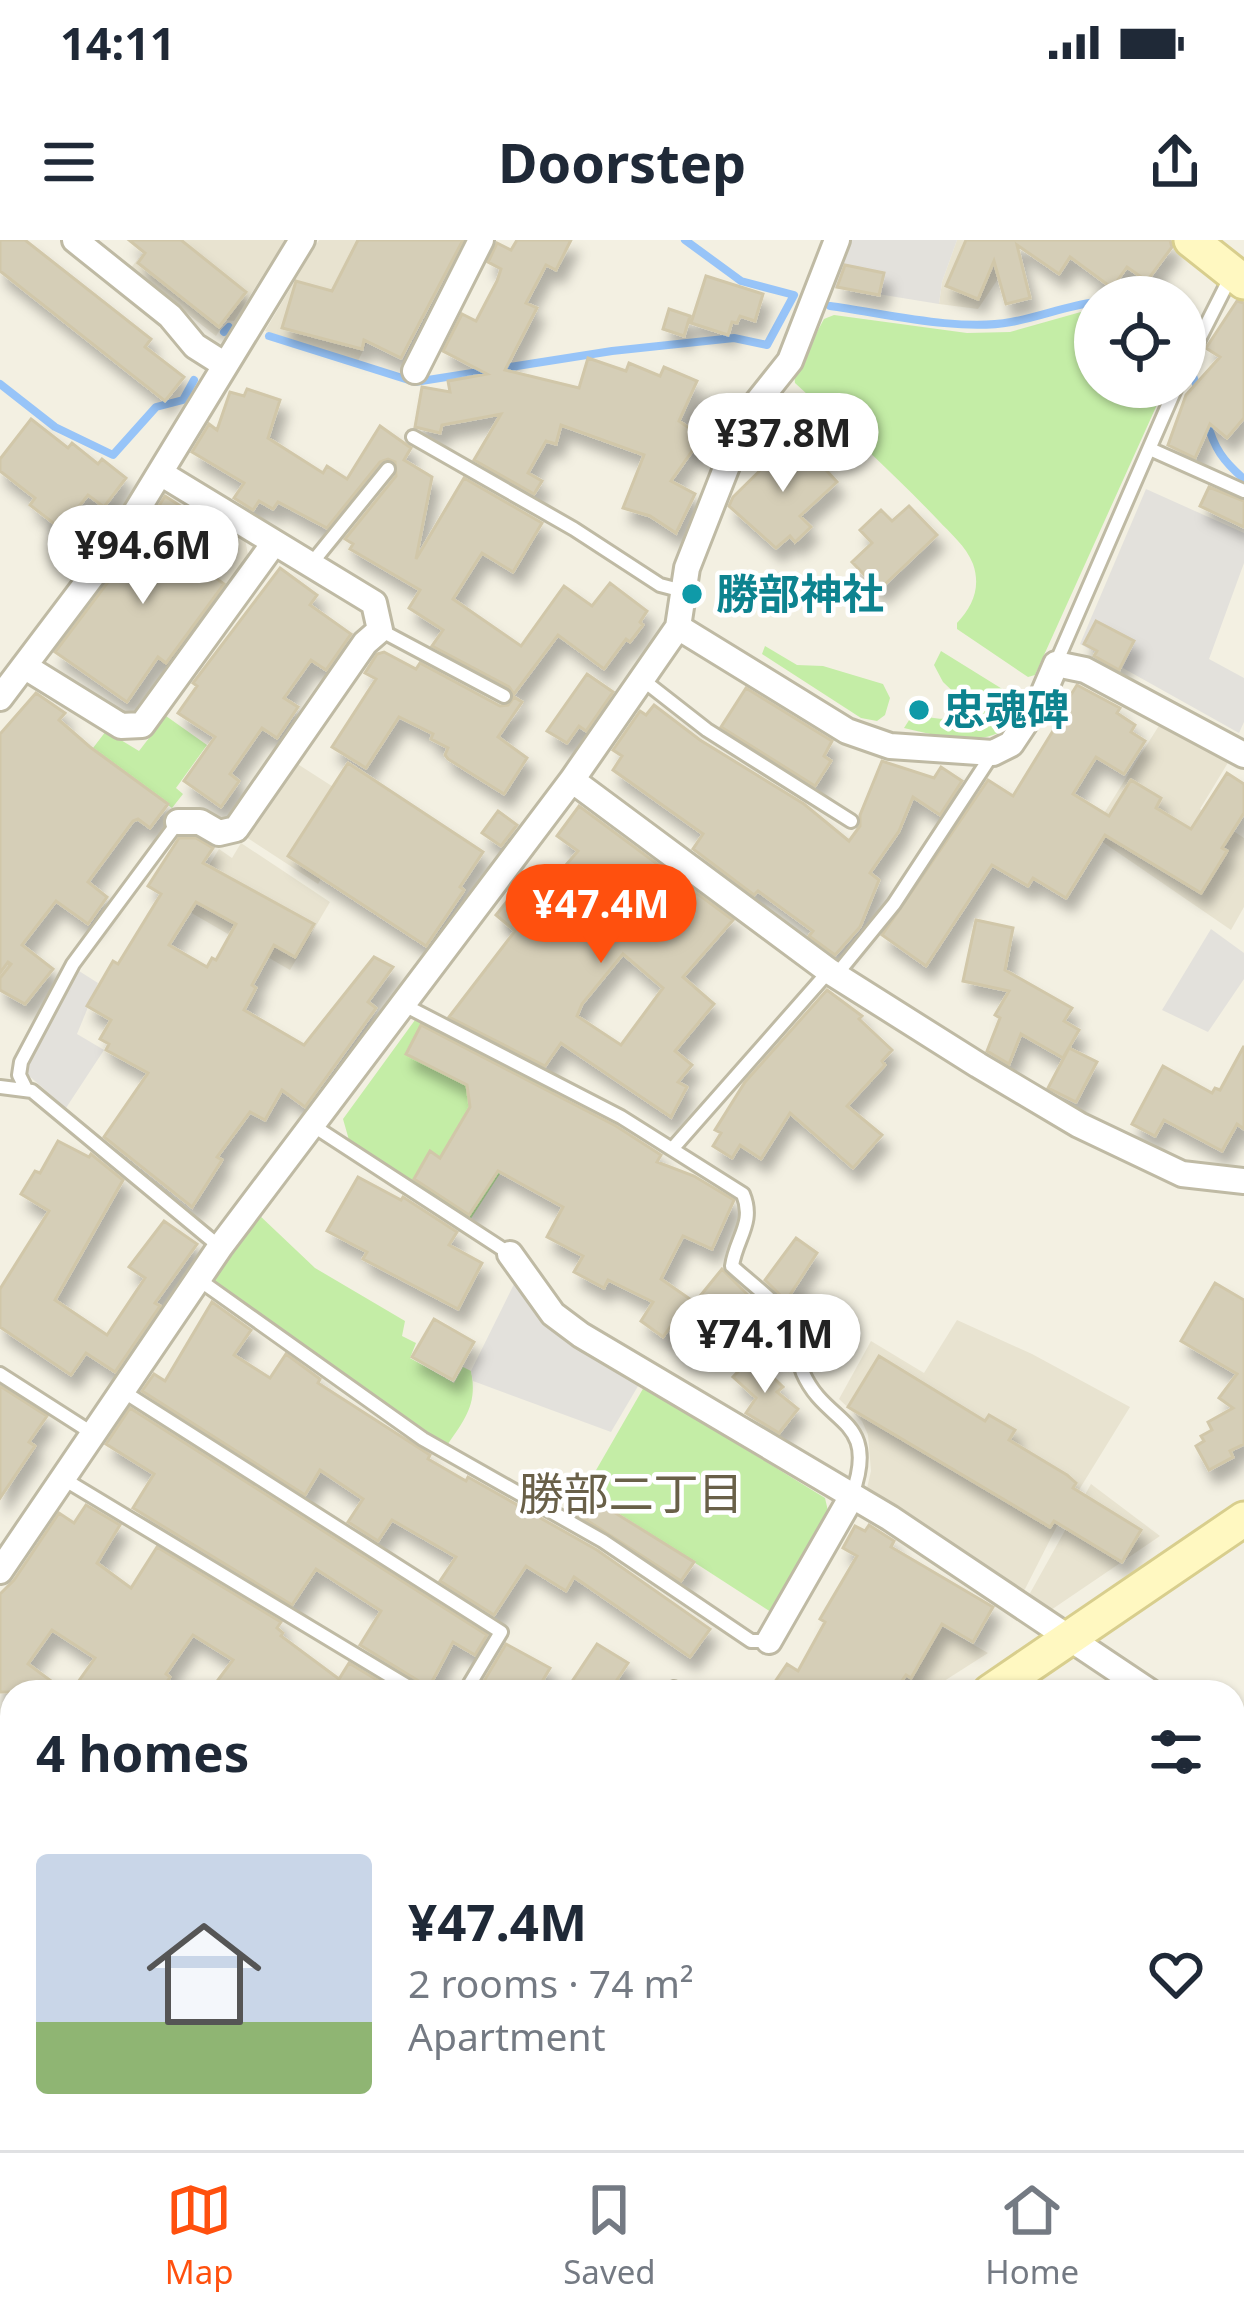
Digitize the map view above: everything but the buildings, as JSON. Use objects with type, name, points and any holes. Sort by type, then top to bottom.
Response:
[{"type":"street","points":[[74,240],[170,316],[196,346],[225,365]]},
{"type":"street","points":[[0,698],[117,543],[302,240]]},
{"type":"street","points":[[415,371],[482,240]]},
{"type":"street","points":[[0,1571],[197,1279],[572,780],[678,627],[687,568],[747,415],[790,361],[837,240]]},
{"type":"street","points":[[1191,240],[1239,278]]},
{"type":"street","points":[[161,474],[374,603],[380,629],[365,643],[236,829],[219,833],[200,822],[178,822]]},
{"type":"street","points":[[25,666],[121,726],[142,725],[274,543]]},
{"type":"street","points":[[678,627],[847,731],[890,746],[993,753],[1011,743],[1041,699],[1056,664],[1085,670],[1244,755]]},
{"type":"street","points":[[572,780],[833,973],[978,1066],[1098,1134],[1182,1174],[1244,1181]]},
{"type":"street","points":[[510,1254],[553,1314],[581,1335],[852,1496],[1132,1680]]},
{"type":"street","points":[[769,1641],[852,1496]]},
{"type":"street","points":[[1008,1680],[1244,1519]]},
{"type":"lane","points":[[1206,332],[1239,278]]},
{"type":"lane","points":[[1056,664],[1167,408]]},
{"type":"lane","points":[[413,437],[574,529],[660,585],[684,592]]},
{"type":"lane","points":[[1150,449],[1244,491]]},
{"type":"lane","points":[[310,565],[388,469]]},
{"type":"lane","points":[[380,629],[504,696]]},
{"type":"lane","points":[[643,680],[707,730],[850,821]]},
{"type":"lane","points":[[673,1148],[894,904],[993,753]]},
{"type":"lane","points":[[178,822],[73,964],[19,1076],[25,1087],[220,1247]]},
{"type":"lane","points":[[404,1005],[553,1080],[743,1194],[749,1208],[747,1228],[732,1266],[787,1318],[803,1372],[858,1440],[861,1458],[852,1496]]},
{"type":"lane","points":[[0,1087],[25,1087]]},
{"type":"lane","points":[[312,1125],[510,1254]]},
{"type":"lane","points":[[197,1279],[422,1439],[603,1541],[751,1641],[769,1641]]},
{"type":"lane","points":[[0,1374],[92,1433]]},
{"type":"lane","points":[[120,1389],[501,1632],[472,1680]]},
{"type":"lane","points":[[61,1478],[397,1680]]},
{"type":"shaded area","points":[[153,240],[285,240],[234,321],[226,320],[216,336],[130,269]]},
{"type":"shaded area","points":[[319,240],[417,240],[358,361],[265,331]]},
{"type":"shaded area","points":[[848,240],[957,240],[939,304],[829,286]]},
{"type":"shaded area","points":[[957,240],[1024,240],[978,309],[939,304]]},
{"type":"shaded area","points":[[808,402],[852,448],[840,460],[796,414]]},
{"type":"shaded area","points":[[1146,489],[1244,533],[1244,563],[1209,659],[1244,678],[1244,722],[1239,733],[1080,644]]},
{"type":"shaded area","points":[[210,517],[245,539],[248,555],[170,668],[126,639]]},
{"type":"shaded area","points":[[1160,724],[1229,761],[1200,809],[1244,838],[1244,907],[1231,930],[1091,834]]},
{"type":"shaded area","points":[[296,763],[366,808],[318,884],[246,837]]},
{"type":"shaded area","points":[[241,843],[330,902],[290,970],[183,908],[219,849],[232,858]]},
{"type":"shaded area","points":[[1211,929],[1244,953],[1244,979],[1208,1032],[1162,1010]]},
{"type":"shaded area","points":[[79,971],[98,983],[77,1034],[104,1050],[66,1108],[28,1075],[28,1066]]},
{"type":"shaded area","points":[[516,1280],[551,1327],[568,1341],[641,1381],[611,1432],[473,1381],[471,1371]]},
{"type":"shaded area","points":[[957,1320],[1130,1407],[1058,1524],[1023,1593],[867,1488],[871,1471],[868,1435],[862,1421],[839,1399],[871,1341],[924,1373]]},
{"type":"shaded area","points":[[1091,1484],[1160,1536],[1051,1610],[1029,1595]]},
{"type":"shaded area","points":[[893,1599],[988,1653],[946,1680],[906,1680],[862,1655]]},
{"type":"green space","points":[[1074,314],[1074,408],[1156,408],[1035,675],[1028,677],[957,629],[976,588],[973,564],[962,546],[795,383],[794,374],[824,319],[834,315],[967,333],[1010,332]]},
{"type":"green space","points":[[765,646],[797,665],[823,666],[883,684],[890,698],[885,715],[877,721],[861,718],[762,654]]},
{"type":"green space","points":[[941,651],[1020,700],[1022,707],[1002,730],[983,738],[961,738],[904,728],[913,714],[946,719],[964,712],[965,703],[943,682],[934,665]]},
{"type":"green space","points":[[166,716],[207,745],[176,788],[183,794],[172,808],[93,748],[106,731],[139,751]]},
{"type":"green space","points":[[415,1020],[555,1089],[470,1220],[349,1140],[343,1119]]},
{"type":"green space","points":[[258,1214],[315,1268],[405,1321],[402,1336],[416,1343],[410,1358],[454,1383],[463,1367],[471,1371],[471,1403],[446,1447],[210,1281]]},
{"type":"green space","points":[[644,1387],[825,1498],[828,1511],[771,1612],[584,1491]]},
{"type":"waterway","points":[[269,336],[415,382],[612,351],[734,338],[767,345],[794,295],[741,281],[685,240]]},
{"type":"waterway","points":[[830,306],[945,323],[990,324],[1074,306]]},
{"type":"waterway","points":[[224,332],[229,327]]},
{"type":"waterway","points":[[0,384],[55,427],[113,455],[156,407],[183,400],[194,380]]},
{"type":"waterway","points":[[1207,422],[1220,454],[1244,479]]},
{"type":"place","name":"勝部神社","points":[[692,594]]},
{"type":"place","name":"忠魂碑","points":[[919,710]]},
{"type":"district","name":"勝部二丁目","points":[[631,1494]]}]
